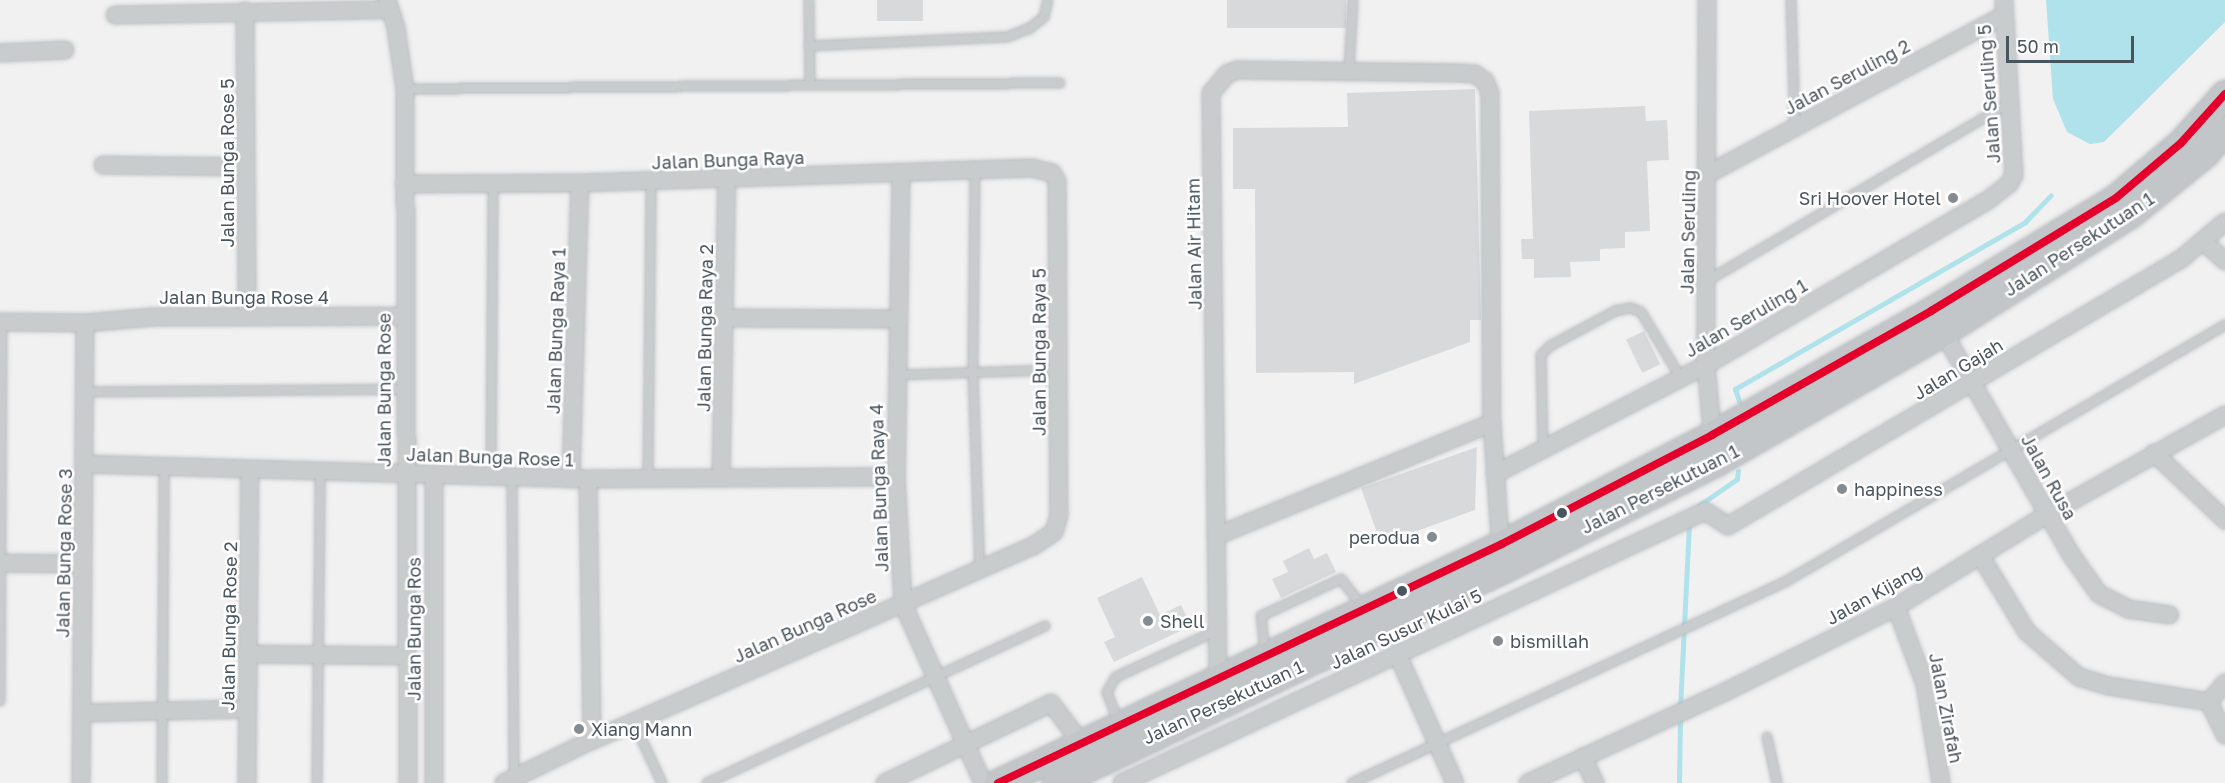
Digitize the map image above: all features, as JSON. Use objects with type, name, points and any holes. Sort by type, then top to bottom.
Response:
[{"type":"highway","name":"Jalan Persekutuan 1","points":[[998,783],[1364,609],[1501,557],[1714,463],[1937,322],[2116,198],[2181,143],[2225,94]]},
{"type":"highway","name":"Jalan Persekutuan 1","points":[[1056,783],[1220,705],[1501,557],[1712,435],[1937,322],[2131,213],[2205,153],[2225,131]]},
{"type":"street","name":"Jalan Seruling","points":[[1707,0],[1706,365],[1714,463]]},
{"type":"street","points":[[115,15],[387,5]]},
{"type":"street","name":"Jalan Bunga Rose","points":[[387,5],[396,28],[405,89],[403,389],[408,783]]},
{"type":"street","name":"Jalan Seruling 2","points":[[1708,174],[2004,8]]},
{"type":"street","name":"Jalan Seruling 5","points":[[2004,8],[2014,175],[2009,184]]},
{"type":"street","name":"Jalan Bunga Rose 5","points":[[245,11],[247,316]]},
{"type":"street","points":[[0,53],[65,50]]},
{"type":"street","name":"Jalan Air Hitam","points":[[1220,705],[1217,679],[1211,93],[1227,74],[1237,70],[1475,74],[1485,81],[1490,105],[1492,423],[1501,557]]},
{"type":"street","points":[[103,165],[246,167]]},
{"type":"street","name":"Jalan Bunga Raya","points":[[405,184],[580,183],[1032,168],[1052,173]]},
{"type":"street","name":"Jalan Bunga Raya 5","points":[[1052,173],[1058,192],[1059,515],[1054,532]]},
{"type":"street","name":"Jalan Bunga Raya 4","points":[[901,174],[896,477],[903,604],[969,744],[983,783]]},
{"type":"street","name":"Jalan Bunga Raya 2","points":[[721,478],[727,179]]},
{"type":"street","name":"Jalan Bunga Raya 1","points":[[571,479],[580,183]]},
{"type":"street","name":"Jalan Seruling 1","points":[[1495,474],[1706,365],[1987,201],[2009,184]]},
{"type":"street","name":"Jalan Gajah","points":[[1706,511],[1728,526],[1973,382],[2204,242],[2225,222]]},
{"type":"street","points":[[2204,242],[2225,261]]},
{"type":"street","name":"Jalan Bunga Rose 4","points":[[1,322],[85,323],[154,316],[404,316]]},
{"type":"street","points":[[724,318],[897,319]]},
{"type":"street","name":"Jalan Rusa","points":[[1937,322],[2048,514],[2099,594],[2128,609],[2170,615]]},
{"type":"street","name":"Jalan Bunga Rose 3","points":[[79,782],[82,712],[85,323]]},
{"type":"street","name":"Jalan Kijang","points":[[1528,783],[1661,723],[1896,607],[2048,514],[2225,415]]},
{"type":"street","points":[[1216,536],[1492,423]]},
{"type":"street","points":[[2154,453],[2225,520]]},
{"type":"street","name":"Jalan Bunga Rose 1","points":[[84,464],[588,480],[896,477]]},
{"type":"street","name":"Jalan Bunga Rose 2","points":[[247,783],[250,469]]},
{"type":"street","name":"Jalan Bunga Ros","points":[[434,475],[434,783]]},
{"type":"street","points":[[588,480],[592,740]]},
{"type":"street","name":"Jalan Susur Kulai 5","points":[[1122,783],[1706,511]]},
{"type":"street","name":"Jalan Bunga Rose","points":[[509,781],[592,740],[1035,545],[1054,532]]},
{"type":"street","points":[[1980,555],[2027,632],[2079,677],[2109,686],[2209,702],[2223,725]]},
{"type":"street","points":[[2,563],[83,564]]},
{"type":"street","name":"Jalan Zirafah","points":[[1896,607],[1926,684],[1941,783]]},
{"type":"street","points":[[247,654],[405,656]]},
{"type":"street","points":[[1396,654],[1455,783]]},
{"type":"street","points":[[2209,702],[2225,683]]},
{"type":"street","points":[[885,783],[1051,703],[1082,744]]},
{"type":"street","points":[[82,712],[247,709]]},
{"type":"street","points":[[1583,757],[1595,783]]},
{"type":"lane","points":[[809,0],[810,85]]},
{"type":"lane","points":[[810,46],[1007,37],[1030,28],[1044,17],[1048,0]]},
{"type":"lane","points":[[1349,71],[1353,0]]},
{"type":"lane","points":[[1791,0],[1795,127]]},
{"type":"lane","points":[[405,89],[1060,83]]},
{"type":"lane","points":[[1707,280],[2010,103]]},
{"type":"lane","points":[[975,170],[973,373],[980,569]]},
{"type":"lane","points":[[648,479],[651,181]]},
{"type":"lane","points":[[491,477],[493,184]]},
{"type":"lane","points":[[1543,449],[1541,355],[1550,346],[1615,311],[1630,308],[1641,312],[1681,378]]},
{"type":"lane","points":[[0,701],[1,322]]},
{"type":"lane","points":[[1352,783],[1785,582],[2225,325]]},
{"type":"lane","points":[[897,375],[1058,370]]},
{"type":"lane","points":[[84,392],[403,389]]},
{"type":"lane","points":[[162,783],[164,466]]},
{"type":"lane","points":[[317,783],[316,655],[320,471]]},
{"type":"lane","points":[[509,781],[512,478]]},
{"type":"lane","points":[[1265,656],[1261,616],[1341,579],[1364,609]]},
{"type":"lane","points":[[707,783],[1045,626]]},
{"type":"lane","points":[[1119,724],[1107,692],[1116,677],[1218,630]]},
{"type":"lane","points":[[634,723],[662,783]]},
{"type":"lane","points":[[1767,737],[1777,783]]},
{"type":"water","points":[[2046,0],[2225,0],[2225,22],[2104,142],[2090,144],[2067,132],[2053,99]]},
{"type":"building","points":[[877,0],[923,0],[923,21],[877,21]]},
{"type":"building","points":[[1227,0],[1346,0],[1346,28],[1227,28]]},
{"type":"building","points":[[1475,89],[1481,320],[1470,320],[1470,342],[1354,384],[1354,372],[1256,373],[1255,189],[1233,189],[1233,128],[1348,127],[1347,93]]},
{"type":"building","points":[[1645,106],[1646,121],[1667,120],[1669,160],[1647,161],[1650,231],[1625,232],[1625,248],[1600,249],[1600,261],[1570,262],[1571,277],[1534,278],[1534,259],[1522,259],[1521,239],[1533,239],[1529,111]]},
{"type":"building","points":[[1644,331],[1660,364],[1642,373],[1626,340]]},
{"type":"building","points":[[1477,447],[1475,510],[1381,544],[1361,488]]},
{"type":"building","points":[[1309,548],[1314,559],[1327,553],[1336,572],[1281,598],[1272,579],[1288,572],[1283,561]]},
{"type":"building","name":"Shell","points":[[1142,577],[1160,615],[1181,605],[1191,626],[1114,662],[1104,642],[1115,637],[1097,598]]},
{"type":"waterway","points":[[1739,401],[1735,389],[2025,222],[2051,195]]},
{"type":"waterway","points":[[1698,506],[1737,479],[1738,471]]},
{"type":"waterway","points":[[1680,708],[1689,523]]},
{"type":"waterway","points":[[1679,783],[1680,717]]},
{"type":"transit line","points":[[998,783],[1502,544],[1712,435],[1931,311],[2116,198],[2181,143],[2225,94]]},
{"type":"place","name":"Sri Hoover Hotel","points":[[1953,198]]},
{"type":"place","name":"happiness","points":[[1842,489]]},
{"type":"place","name":"perodua","points":[[1432,537]]},
{"type":"place","name":"Shell","points":[[1148,621]]},
{"type":"place","name":"bismillah","points":[[1498,641]]},
{"type":"place","name":"Xiang Mann","points":[[579,729]]}]
